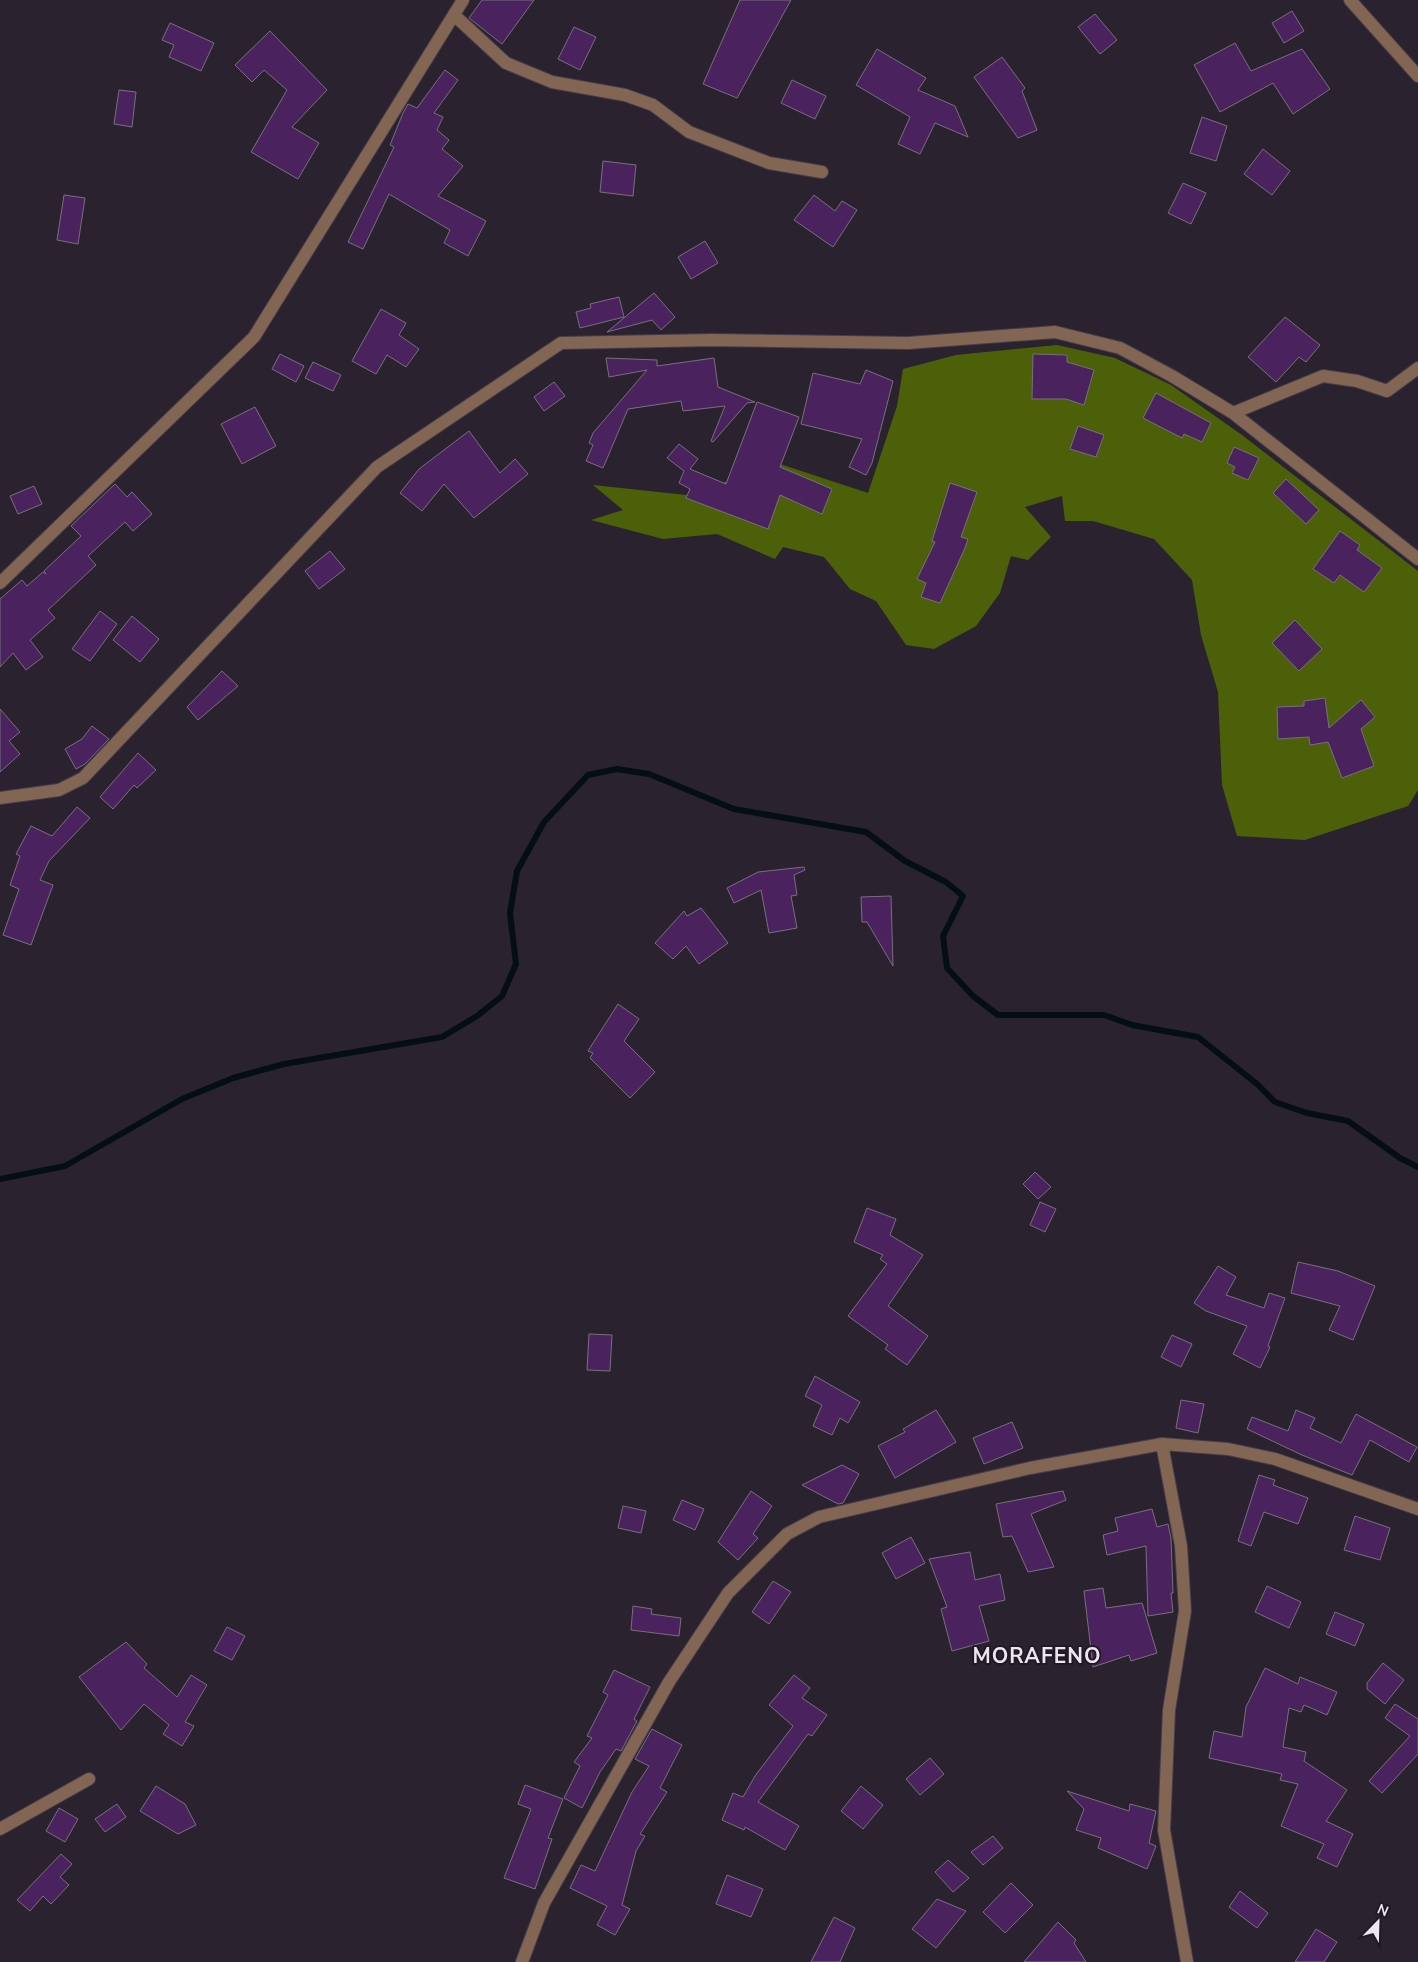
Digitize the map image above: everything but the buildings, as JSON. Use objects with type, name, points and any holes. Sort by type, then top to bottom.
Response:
[{"type":"street","points":[[0,583],[254,337],[463,0]]},
{"type":"street","points":[[1350,0],[1418,76]]},
{"type":"street","points":[[454,15],[506,63],[552,82],[625,95],[654,105],[689,132],[769,163],[822,172]]},
{"type":"street","points":[[0,798],[59,790],[84,778],[377,467],[561,343],[711,340],[908,344],[1055,332],[1120,348],[1233,413],[1418,559]]},
{"type":"street","points":[[1233,413],[1323,376],[1357,381],[1387,391],[1418,368]]},
{"type":"street","points":[[1162,1444],[1181,1546],[1186,1611],[1169,1710],[1164,1830],[1187,1962]]},
{"type":"street","points":[[522,1962],[544,1903],[669,1682],[728,1593],[787,1534],[828,1515],[1030,1468],[1162,1444],[1228,1450],[1274,1459],[1418,1509]]},
{"type":"street","points":[[0,1829],[89,1779]]},
{"type":"green space","points":[[1057,345],[1115,358],[1171,385],[1242,435],[1418,571],[1418,790],[1408,806],[1305,840],[1237,836],[1222,785],[1218,692],[1201,635],[1192,580],[1154,539],[1093,521],[1065,521],[1062,496],[1025,507],[1051,537],[1028,560],[1011,556],[1000,593],[976,626],[934,649],[906,645],[876,601],[850,589],[824,557],[783,547],[775,559],[717,534],[663,539],[591,520],[623,510],[593,485],[686,495],[780,464],[868,493],[897,406],[903,369],[956,355]]},
{"type":"waterway","points":[[0,1179],[65,1166],[182,1099],[233,1078],[284,1064],[442,1037],[477,1016],[502,996],[516,964],[510,913],[517,871],[544,822],[588,775],[617,769],[649,774],[734,809],[866,832],[905,861],[946,882],[963,896],[943,936],[947,968],[973,996],[998,1015],[1104,1015],[1132,1025],[1198,1037],[1257,1084],[1275,1102],[1307,1113],[1348,1121],[1400,1158],[1418,1167]]},
{"type":"district","name":"MORAFENO","points":[[1037,1656]]}]
